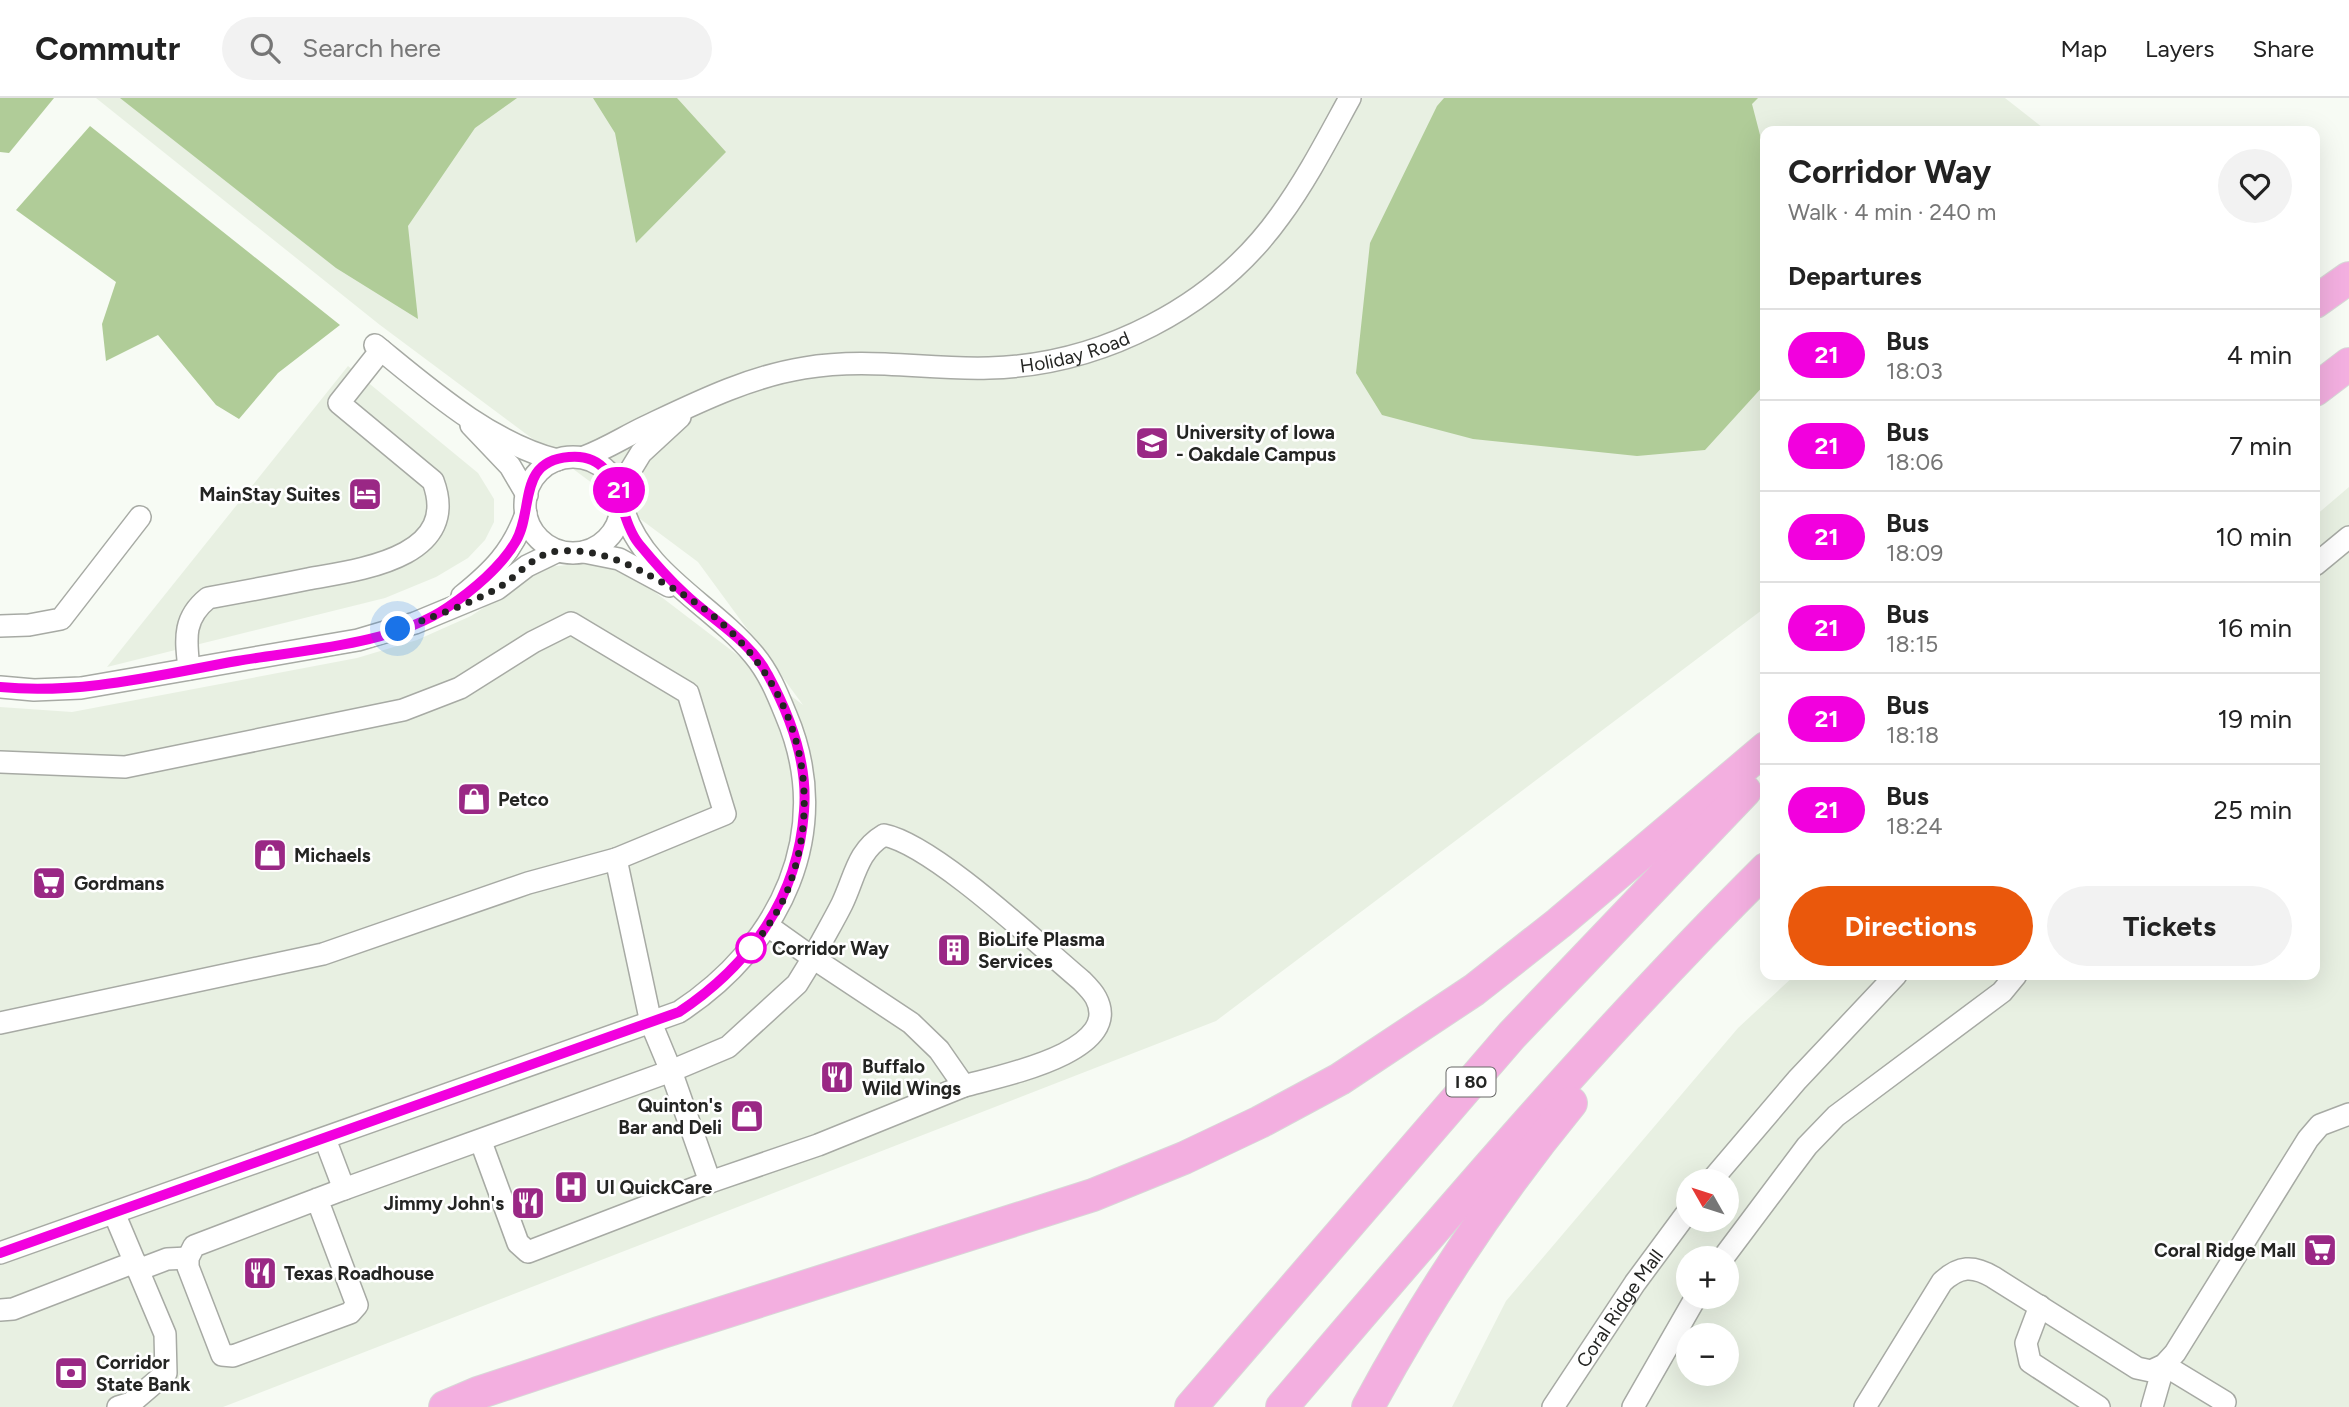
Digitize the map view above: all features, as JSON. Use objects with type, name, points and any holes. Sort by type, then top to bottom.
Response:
[{"type":"highway","points":[[2320,298],[2349,278]]},
{"type":"highway","points":[[2320,386],[2349,365]]},
{"type":"highway","points":[[445,1407],[478,1393],[633,1342],[1093,1195],[1184,1158],[1260,1122],[1340,1079],[1474,990],[1760,753]]},
{"type":"highway","name":"I 80","points":[[1191,1407],[1512,1035],[1693,842],[1760,776]]},
{"type":"highway","points":[[1282,1407],[1568,1076],[1683,951],[1760,875]]},
{"type":"highway","points":[[1368,1407],[1401,1349],[1502,1193],[1597,1072],[1760,885]]},
{"type":"street","name":"Holiday Road","points":[[557,460],[584,457],[612,447],[643,428],[693,405],[763,377],[801,368],[840,362],[887,362],[950,368],[1025,366],[1061,359],[1133,335],[1199,297],[1255,247],[1304,180],[1350,98]]},
{"type":"street","points":[[189,670],[185,633],[193,613],[208,598],[377,566],[406,553],[433,527],[438,495],[433,481],[339,403],[378,348],[464,415],[523,450],[557,460]]},
{"type":"street","name":"Holiday Road","points":[[584,552],[600,545],[612,533],[620,498],[641,453],[693,405]]},
{"type":"street","points":[[464,415],[510,466],[527,505],[534,534],[558,551]]},
{"type":"street","points":[[0,1253],[679,1012],[704,996],[729,974],[768,926],[785,896],[801,836],[806,790],[802,760],[793,730],[766,671],[727,628],[685,594],[629,530],[610,473],[584,457]]},
{"type":"street","points":[[447,609],[498,564],[517,540],[527,505],[529,484],[539,470],[557,460]]},
{"type":"street","points":[[0,626],[29,625],[61,619],[140,517]]},
{"type":"street","points":[[2320,561],[2349,537]]},
{"type":"street","points":[[0,687],[34,690],[81,688],[358,640],[415,623],[497,589],[534,561],[558,551],[584,552],[619,559],[685,594]]},
{"type":"street","points":[[0,762],[125,767],[402,710],[460,688],[533,642],[571,623],[688,693],[725,814],[616,859],[528,883],[323,954],[0,1023]]},
{"type":"street","points":[[317,1199],[356,1305],[350,1313],[227,1357],[217,1351],[188,1267],[188,1258],[194,1246],[317,1199],[344,1189],[481,1142],[728,1047],[797,984],[843,901],[859,858],[870,843],[884,835],[899,838],[954,875],[1082,981],[1097,999],[1099,1017],[1094,1030],[1069,1054],[964,1086],[818,1145],[710,1182],[528,1252],[518,1243],[481,1142]]},
{"type":"street","points":[[616,859],[651,1023],[710,1182]]},
{"type":"street","points":[[768,926],[911,1023],[939,1050],[964,1086]]},
{"type":"street","points":[[1721,1169],[1780,1100],[1891,980]]},
{"type":"street","points":[[1732,1246],[1807,1146],[1836,1116],[2002,992],[2012,980]]},
{"type":"street","points":[[2152,1407],[2164,1365],[2190,1330],[2308,1139],[2320,1125],[2349,1114]]},
{"type":"street","points":[[325,1139],[344,1189]]},
{"type":"street","points":[[114,1213],[165,1334],[166,1373],[131,1403],[118,1407]]},
{"type":"street","name":"Coral Ridge Mall","points":[[1553,1407],[1635,1283],[1676,1228]]},
{"type":"street","points":[[0,1310],[13,1309],[136,1266],[167,1259],[188,1258]]},
{"type":"street","points":[[1865,1407],[1942,1282],[1962,1268],[1978,1268],[2137,1368],[2151,1371],[2164,1365]]},
{"type":"street","points":[[2040,1306],[2026,1343],[2030,1362],[2099,1407]]},
{"type":"street","points":[[1633,1407],[1638,1393],[1689,1309]]},
{"type":"street","points":[[2164,1365],[2225,1402],[2223,1407]]},
{"type":"shaded area","points":[[96,98],[2005,98],[2041,126],[1760,126],[1760,612],[1216,1021],[223,1407],[0,1407],[0,707],[72,712],[357,658],[417,640],[471,616],[545,567],[581,564],[622,567],[803,705],[698,562],[380,325]]},
{"type":"shaded area","points":[[348,366],[478,473],[494,499],[494,522],[485,540],[468,558],[436,577],[385,598],[107,667]]},
{"type":"shaded area","points":[[2349,487],[2349,1407],[1452,1407],[1506,1301],[1738,1028],[1790,980],[2320,980],[2320,512]]},
{"type":"green space","points":[[0,98],[54,98],[9,153],[0,152]]},
{"type":"green space","points":[[120,98],[517,98],[475,128],[408,226],[418,319],[336,268]]},
{"type":"green space","points":[[593,98],[677,98],[726,152],[636,243],[615,133]]},
{"type":"green space","points":[[1444,98],[1758,98],[1752,104],[1760,135],[1760,390],[1705,450],[1637,456],[1473,439],[1382,415],[1356,373],[1370,243],[1437,106]]},
{"type":"green space","points":[[90,126],[340,325],[278,373],[239,419],[216,405],[158,335],[106,361],[102,324],[116,282],[16,210]]},
{"type":"bus line","name":"21","points":[[0,687],[34,690],[81,688],[358,640],[415,623],[447,609],[506,555],[517,540],[526,514],[529,484],[539,470],[551,462],[567,457],[584,457],[597,462],[610,473],[619,489],[629,530],[646,551],[685,594],[751,651],[766,671],[793,730],[802,760],[806,790],[795,867],[785,896],[768,926],[729,974],[704,996],[679,1012],[0,1253]]},
{"type":"place","name":"University of Iowa - Oakdale Campus","points":[[1152,443]]},
{"type":"place","name":"MainStay Suites","points":[[365,494]]},
{"type":"place","name":"Petco","points":[[474,799]]},
{"type":"place","name":"Michaels","points":[[270,855]]},
{"type":"place","name":"Gordmans","points":[[49,883]]},
{"type":"place","name":"Corridor Way","points":[[751,948]]},
{"type":"place","name":"BioLife Plasma Services","points":[[954,950]]},
{"type":"place","name":"Buffalo Wild Wings","points":[[837,1077]]},
{"type":"place","name":"Quinton's Bar and Deli","points":[[747,1116]]},
{"type":"place","name":"UI QuickCare","points":[[571,1187]]},
{"type":"place","name":"Jimmy John's","points":[[528,1203]]},
{"type":"place","name":"Coral Ridge Mall","points":[[2320,1250]]},
{"type":"place","name":"Texas Roadhouse","points":[[260,1273]]},
{"type":"place","name":"Corridor State Bank","points":[[71,1373]]},
{"type":"route","points":[[398,629],[497,589],[541,557],[558,551],[601,553],[619,559],[685,594],[727,628],[751,651],[766,671],[779,697],[802,760],[806,790],[795,867],[785,896],[749,952],[751,948]]}]
